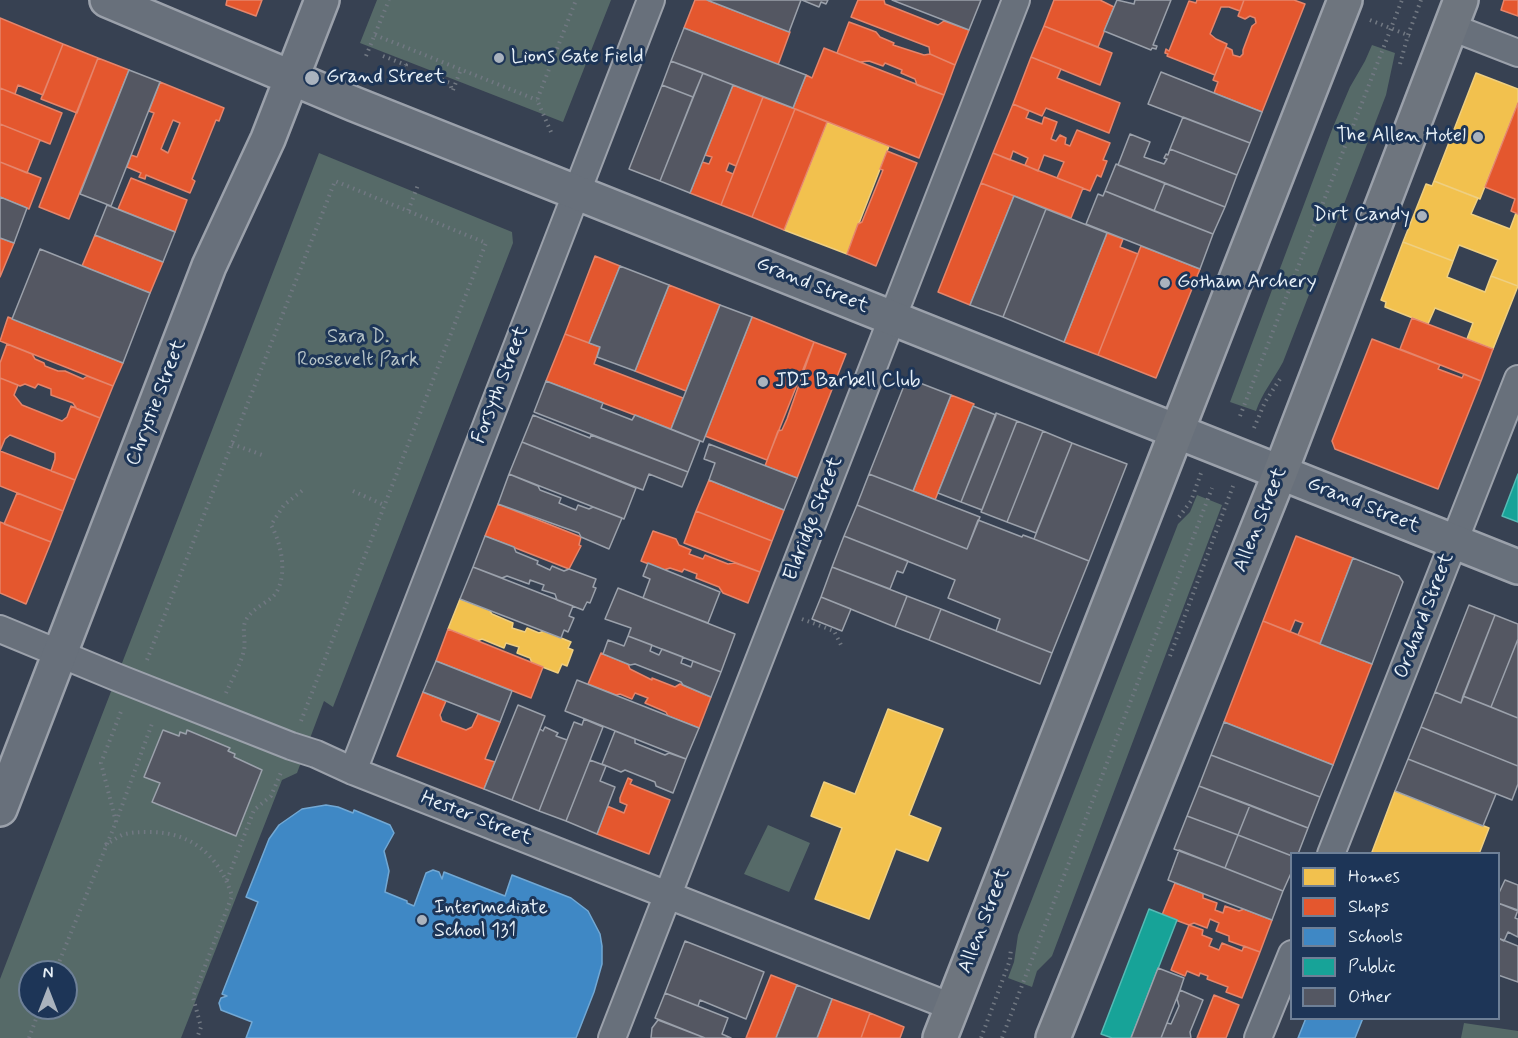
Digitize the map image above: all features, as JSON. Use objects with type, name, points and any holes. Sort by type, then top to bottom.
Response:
[{"type":"main road","name":"Grand Street","points":[[107,0],[576,192],[1518,567]]},
{"type":"main road","name":"Chrystie Street","points":[[0,809],[209,266],[268,139],[321,0]]},
{"type":"main road","name":"Allen Street","points":[[940,1038],[1176,431],[1353,8]]},
{"type":"main road","name":"Allen Street","points":[[1053,1038],[1280,473],[1456,13]]},
{"type":"street","name":"Forsyth Street","points":[[353,771],[651,0]]},
{"type":"street","name":"Eldridge Street","points":[[612,1038],[1017,0]]},
{"type":"street","points":[[1456,13],[1518,53]]},
{"type":"street","name":"Orchard Street","points":[[1332,852],[1518,378]]},
{"type":"street","name":"Hester Street","points":[[0,629],[952,1007]]},
{"type":"street","points":[[1258,1038],[1290,959]]},
{"type":"path","points":[[366,56],[389,0]]},
{"type":"path","points":[[537,100],[576,0]]},
{"type":"path","points":[[1240,416],[1402,0]]},
{"type":"path","points":[[1353,8],[1415,38]]},
{"type":"path","points":[[375,35],[537,100],[551,132]]},
{"type":"path","points":[[383,56],[406,65],[403,71]]},
{"type":"path","points":[[431,75],[450,83],[452,90],[461,69]]},
{"type":"path","points":[[116,822],[101,763],[232,444],[335,181],[486,243],[291,746]]},
{"type":"path","points":[[408,211],[418,185]]},
{"type":"path","points":[[232,444],[265,456]]},
{"type":"path","points":[[1002,1038],[1212,488]]},
{"type":"path","points":[[217,717],[244,650],[246,621],[261,603],[274,595],[278,584],[282,562],[276,534],[271,525],[284,505],[303,490]]},
{"type":"path","points":[[353,491],[384,505]]},
{"type":"path","points":[[802,619],[834,631],[841,645]]},
{"type":"path","points":[[60,960],[144,746]]},
{"type":"path","points":[[227,880],[254,810],[272,795]]},
{"type":"path","points":[[105,845],[121,836],[135,832],[167,832],[191,841],[207,852],[218,864],[227,880],[232,896],[193,997],[201,1027],[197,1038]]},
{"type":"path","points":[[28,1038],[35,1020]]},
{"type":"green space","points":[[377,0],[611,0],[563,122],[360,43]]},
{"type":"green space","points":[[1372,45],[1395,53],[1386,95],[1283,362],[1256,411],[1230,402],[1333,127],[1350,87]]},
{"type":"green space","name":"Sara D. Roosevelt Park","points":[[319,153],[512,232],[513,243],[333,707],[324,701],[297,773],[282,780],[181,1038],[0,1038],[0,979]]},
{"type":"green space","points":[[1197,495],[1222,505],[1052,956],[1037,971],[1032,987],[1008,978],[1014,962],[1018,935],[1178,524],[1190,512]]},
{"type":"green space","points":[[768,825],[810,843],[789,892],[744,874]]},
{"type":"green space","points":[[1464,1023],[1518,1031],[1518,1038],[1461,1038]]},
{"type":"building: Homes","name":"The Allen Hotel","points":[[1476,73],[1518,89],[1518,103],[1480,199],[1434,181]]},
{"type":"building: Homes","points":[[827,122],[889,146],[847,254],[784,230]]},
{"type":"building: Homes","points":[[1434,181],[1478,198],[1471,214],[1510,229],[1516,213],[1518,214],[1518,286],[1491,276],[1498,260],[1459,245],[1453,261],[1403,242],[1426,184],[1432,186]]},
{"type":"building: Homes","points":[[1403,242],[1453,261],[1447,277],[1485,292],[1491,276],[1518,286],[1493,349],[1467,339],[1473,323],[1435,308],[1428,324],[1385,307],[1386,302],[1381,300]]},
{"type":"building: Homes","points":[[460,599],[489,610],[492,614],[513,623],[512,628],[525,632],[527,628],[539,633],[544,631],[571,642],[568,648],[573,650],[567,666],[562,664],[558,673],[532,663],[530,658],[517,653],[519,647],[506,643],[504,648],[482,639],[477,641],[448,629]]},
{"type":"building: Homes","points":[[888,709],[943,729],[909,815],[941,828],[928,861],[896,849],[869,919],[815,899],[842,828],[811,816],[824,782],[855,794]]},
{"type":"building: Homes","points":[[1395,791],[1489,828],[1480,852],[1372,852]]},
{"type":"building: Shops","points":[[227,0],[262,0],[256,16],[226,5]]},
{"type":"building: Shops","points":[[695,0],[707,0],[790,32],[778,65],[684,28]]},
{"type":"building: Shops","points":[[858,0],[884,0],[885,4],[938,25],[944,21],[969,30],[955,65],[930,54],[929,47],[851,17]]},
{"type":"building: Shops","points":[[1054,0],[1100,0],[1114,7],[1098,47],[1044,26]]},
{"type":"building: Shops","points":[[1197,0],[1244,0],[1240,11],[1221,7],[1210,34],[1227,44],[1215,75],[1167,56],[1168,54],[1165,53],[1166,49],[1169,51],[1189,1],[1196,3]]},
{"type":"building: Shops","points":[[1244,0],[1294,0],[1305,4],[1262,112],[1214,93],[1218,82],[1213,80],[1226,47],[1232,50],[1233,55],[1240,57],[1252,26],[1256,23],[1255,18],[1250,16],[1245,19],[1238,16]]},
{"type":"building: Shops","points":[[1504,0],[1518,0],[1518,16],[1501,10]]},
{"type":"building: Shops","points":[[0,18],[63,44],[43,95],[18,85],[15,94],[0,88]]},
{"type":"building: Shops","points":[[849,22],[876,32],[880,37],[894,43],[893,45],[924,55],[930,54],[955,65],[944,95],[917,85],[915,79],[901,73],[902,70],[885,63],[883,66],[869,61],[860,62],[837,53]]},
{"type":"building: Shops","points":[[1044,26],[1112,53],[1100,85],[1031,57]]},
{"type":"building: Shops","points":[[63,44],[98,58],[77,113],[41,99]]},
{"type":"building: Shops","points":[[824,48],[944,95],[919,158],[793,108],[806,75],[812,78]]},
{"type":"building: Shops","points":[[1031,57],[1061,69],[1057,78],[1120,103],[1109,133],[1046,108],[1042,116],[1013,104]]},
{"type":"building: Shops","points":[[98,58],[129,70],[69,219],[39,207]]},
{"type":"building: Shops","points":[[160,82],[224,108],[219,121],[216,120],[192,179],[195,181],[190,193],[146,175],[145,179],[139,177],[141,173],[127,167],[131,155],[137,157],[154,113],[149,111]],"holes":[[[173,120],[180,123],[168,153],[161,149]]]},
{"type":"building: Shops","points":[[733,85],[763,97],[736,166],[729,163],[726,171],[733,174],[721,205],[690,193],[702,162],[709,164],[712,157],[705,155]]},
{"type":"building: Shops","points":[[0,88],[62,113],[50,144],[0,124]]},
{"type":"building: Shops","points":[[763,97],[795,109],[752,217],[721,205]]},
{"type":"building: Shops","points":[[1518,103],[1518,214],[1511,211],[1515,199],[1485,187]]},
{"type":"building: Shops","points":[[1013,104],[1029,111],[1026,118],[1042,124],[1044,117],[1057,122],[1051,139],[1056,141],[1060,135],[1066,138],[1065,144],[1070,146],[1077,130],[1110,143],[1103,160],[1107,161],[1101,177],[1097,175],[1090,191],[1057,178],[1064,162],[1044,155],[1038,171],[1025,165],[1028,158],[1013,151],[1010,160],[993,153]]},
{"type":"building: Shops","points":[[795,109],[827,122],[784,230],[752,217]]},
{"type":"building: Shops","points":[[0,124],[40,140],[27,173],[0,162]]},
{"type":"building: Shops","points":[[887,151],[917,163],[876,266],[847,254],[883,170],[880,169]]},
{"type":"building: Shops","points":[[993,153],[1083,188],[1071,218],[981,183]]},
{"type":"building: Shops","points":[[0,162],[41,178],[29,209],[0,197]]},
{"type":"building: Shops","points":[[131,178],[187,200],[175,232],[118,209]]},
{"type":"building: Shops","points":[[981,183],[1014,196],[970,305],[938,292]]},
{"type":"building: Shops","points":[[1107,233],[1123,239],[1120,247],[1138,254],[1098,355],[1064,342]]},
{"type":"building: Shops","points":[[95,235],[163,262],[150,293],[82,266]]},
{"type":"building: Shops","points":[[0,238],[14,243],[0,277]]},
{"type":"building: Shops","points":[[1141,246],[1200,269],[1156,378],[1098,355]]},
{"type":"building: Shops","points":[[595,256],[620,266],[589,343],[565,334]]},
{"type":"building: Shops","points":[[669,285],[720,305],[686,391],[635,371]]},
{"type":"building: Shops","points":[[8,317],[123,363],[113,386],[0,341]]},
{"type":"building: Shops","points":[[752,317],[814,342],[767,460],[705,436]]},
{"type":"building: Shops","points":[[1412,318],[1493,349],[1481,381],[1400,349]]},
{"type":"building: Shops","points":[[565,334],[600,347],[594,364],[683,398],[671,429],[546,381]]},
{"type":"building: Shops","points":[[1372,339],[1440,365],[1438,369],[1462,378],[1464,374],[1481,381],[1438,489],[1335,449],[1332,441]]},
{"type":"building: Shops","points":[[814,342],[846,354],[797,478],[765,466],[778,431],[782,430],[787,419]]},
{"type":"building: Shops","points":[[7,344],[32,354],[45,366],[83,379],[87,376],[113,386],[100,418],[77,409],[73,403],[51,395],[51,389],[38,384],[35,388],[25,384],[20,386],[0,378],[0,363]]},
{"type":"building: Shops","points":[[0,378],[18,385],[14,395],[22,405],[62,421],[67,417],[71,406],[100,418],[75,480],[51,471],[55,453],[10,435],[5,439],[0,451]]},
{"type":"building: Shops","points":[[951,395],[974,404],[935,500],[913,491]]},
{"type":"building: Shops","points":[[0,451],[75,480],[63,511],[0,486]]},
{"type":"building: Shops","points":[[709,480],[784,510],[772,541],[696,511]]},
{"type":"building: Shops","points":[[17,493],[63,511],[51,542],[4,524]]},
{"type":"building: Shops","points":[[498,504],[581,537],[579,545],[581,546],[569,569],[485,536]]},
{"type":"building: Shops","points":[[696,511],[772,541],[760,572],[684,543]]},
{"type":"building: Shops","points":[[0,522],[51,542],[26,604],[0,593]]},
{"type":"building: Shops","points":[[653,531],[676,539],[679,545],[691,550],[689,554],[703,559],[705,555],[728,564],[735,563],[760,572],[748,603],[723,593],[719,587],[696,578],[697,574],[684,569],[682,572],[670,568],[664,570],[641,561]]},
{"type":"building: Shops","points":[[1296,536],[1353,558],[1320,644],[1298,635],[1303,623],[1295,620],[1290,632],[1263,621]]},
{"type":"building: Shops","points":[[1263,621],[1372,664],[1333,765],[1224,722]]},
{"type":"building: Shops","points":[[448,629],[543,667],[531,698],[436,661]]},
{"type":"building: Shops","points":[[601,653],[628,664],[630,669],[652,680],[652,678],[675,687],[680,684],[711,697],[699,728],[668,716],[666,712],[645,703],[648,698],[635,693],[632,699],[588,684]]},
{"type":"building: Shops","points":[[423,692],[446,701],[440,715],[442,721],[466,730],[472,727],[478,714],[500,722],[485,759],[495,762],[484,789],[397,756]]},
{"type":"building: Shops","points":[[628,778],[632,780],[630,784],[670,800],[649,854],[597,834],[607,806],[624,813],[627,805],[620,802],[620,798]]},
{"type":"building: Shops","points":[[1175,883],[1203,893],[1203,898],[1217,903],[1215,910],[1223,913],[1225,906],[1239,911],[1244,909],[1272,920],[1260,952],[1229,941],[1229,936],[1216,931],[1219,923],[1210,919],[1207,928],[1194,923],[1189,925],[1162,915]]},
{"type":"building: Shops","points":[[1189,925],[1203,930],[1202,935],[1212,939],[1209,946],[1219,950],[1222,943],[1242,951],[1244,946],[1260,952],[1242,998],[1226,992],[1228,987],[1207,979],[1208,976],[1200,973],[1199,976],[1187,971],[1185,976],[1171,970]]},
{"type":"building: Shops","points":[[771,975],[797,985],[776,1038],[746,1038]]},
{"type":"building: Shops","points":[[1214,995],[1239,1005],[1226,1038],[1197,1038]]},
{"type":"building: Shops","points":[[832,999],[870,1013],[861,1038],[817,1038]]},
{"type":"building: Shops","points":[[870,1013],[904,1027],[900,1038],[861,1038]]},
{"type":"building: Schools","name":"Intermediate School 131","points":[[326,805],[353,813],[354,810],[390,825],[394,833],[384,851],[389,871],[385,892],[414,906],[426,873],[433,870],[439,872],[442,879],[444,872],[505,896],[512,875],[571,898],[588,911],[600,934],[602,964],[576,1038],[246,1038],[252,1022],[221,1010],[219,1003],[221,998],[227,996],[222,994],[258,902],[246,897],[269,839],[279,825],[302,809]]},
{"type":"building: Schools","points":[[1305,1020],[1362,1020],[1355,1038],[1298,1038]]},
{"type":"building: Public","points":[[1518,474],[1518,522],[1502,516]]},
{"type":"building: Public","points":[[1149,909],[1177,920],[1131,1038],[1112,1038],[1101,1034]]},
{"type":"building: Other","points":[[707,0],[801,0],[789,32]]},
{"type":"building: Other","points":[[802,0],[828,0],[826,4],[821,2],[819,7]]},
{"type":"building: Other","points":[[892,0],[981,0],[969,30]]},
{"type":"building: Other","points":[[1117,0],[1134,4],[1135,0],[1171,0],[1153,45],[1157,46],[1156,49],[1151,50],[1104,31]]},
{"type":"building: Other","points":[[684,28],[806,75],[793,108],[671,61]]},
{"type":"building: Other","points":[[671,61],[703,73],[693,97],[662,85]]},
{"type":"building: Other","points":[[129,70],[160,82],[111,206],[80,194]]},
{"type":"building: Other","points":[[1161,72],[1262,112],[1250,143],[1148,104]]},
{"type":"building: Other","points":[[703,73],[733,85],[690,193],[660,181]]},
{"type":"building: Other","points":[[662,85],[693,97],[660,181],[629,169]]},
{"type":"building: Other","points":[[1183,117],[1250,143],[1237,175],[1170,149]]},
{"type":"building: Other","points":[[1130,134],[1150,142],[1144,157],[1164,164],[1167,159],[1164,158],[1170,149],[1237,175],[1225,207],[1118,165]]},
{"type":"building: Other","points":[[1116,164],[1165,183],[1154,211],[1105,191]]},
{"type":"building: Other","points":[[1165,183],[1225,207],[1213,234],[1154,211]]},
{"type":"building: Other","points":[[1105,191],[1213,234],[1200,269],[1086,224],[1098,194],[1103,196]]},
{"type":"building: Other","points":[[1014,196],[1046,209],[1003,317],[970,305]]},
{"type":"building: Other","points":[[0,197],[27,208],[14,243],[0,238]]},
{"type":"building: Other","points":[[107,205],[175,232],[163,262],[95,235]]},
{"type":"building: Other","points":[[1046,209],[1107,233],[1064,342],[1003,317]]},
{"type":"building: Other","points":[[40,249],[150,293],[123,363],[12,319]]},
{"type":"building: Other","points":[[620,266],[669,285],[635,371],[597,357],[600,347],[589,343]]},
{"type":"building: Other","points":[[720,305],[752,317],[703,442],[671,429]]},
{"type":"building: Other","points":[[907,378],[951,395],[913,491],[869,474]]},
{"type":"building: Other","points":[[546,381],[603,403],[601,408],[632,420],[635,415],[700,441],[688,472],[534,412]]},
{"type":"building: Other","points":[[973,406],[996,415],[961,502],[938,493]]},
{"type":"building: Other","points":[[996,413],[1017,421],[982,510],[961,502]]},
{"type":"building: Other","points":[[533,415],[590,438],[591,435],[688,472],[682,487],[649,474],[643,490],[522,442]]},
{"type":"building: Other","points":[[1017,421],[1043,431],[1007,522],[981,512]]},
{"type":"building: Other","points":[[1043,431],[1072,443],[1036,533],[1007,522]]},
{"type":"building: Other","points":[[522,442],[636,488],[624,519],[509,474]]},
{"type":"building: Other","points":[[1072,443],[1127,464],[1089,561],[1034,539]]},
{"type":"building: Other","points":[[709,444],[797,478],[784,510],[709,480],[715,463],[704,459]]},
{"type":"building: Other","points":[[509,474],[561,498],[559,503],[576,510],[578,505],[589,509],[593,507],[622,518],[609,549],[581,537],[579,533],[498,504]]},
{"type":"building: Other","points":[[869,474],[980,517],[967,549],[857,505]]},
{"type":"building: Other","points":[[857,505],[967,549],[978,520],[1089,561],[1052,653],[996,631],[1000,619],[948,598],[955,580],[844,536]]},
{"type":"building: Other","points":[[485,536],[514,547],[516,552],[538,561],[537,564],[550,570],[552,566],[564,571],[569,569],[596,579],[593,587],[596,588],[590,603],[587,602],[583,610],[557,600],[555,594],[542,590],[544,585],[530,580],[529,584],[507,576],[502,578],[473,567]]},
{"type":"building: Other","points":[[844,536],[908,561],[903,573],[897,571],[890,589],[832,567]]},
{"type":"building: Other","points":[[1353,558],[1399,576],[1403,582],[1372,664],[1320,644]]},
{"type":"building: Other","points":[[648,563],[720,592],[708,623],[643,598],[650,579],[643,576]]},
{"type":"building: Other","points":[[473,567],[573,606],[569,616],[574,618],[568,632],[564,630],[561,638],[460,599]]},
{"type":"building: Other","points":[[832,567],[907,596],[895,627],[821,597]]},
{"type":"building: Other","points":[[618,588],[735,634],[721,672],[628,636],[631,628],[605,619]]},
{"type":"building: Other","points":[[907,596],[941,609],[929,640],[895,627]]},
{"type":"building: Other","points":[[821,597],[851,609],[842,631],[812,619]]},
{"type":"building: Other","points":[[1469,605],[1495,615],[1461,703],[1435,692]]},
{"type":"building: Other","points":[[941,609],[1052,653],[1040,684],[929,640]]},
{"type":"building: Other","points":[[1495,615],[1518,624],[1518,639],[1491,707],[1463,696]]},
{"type":"building: Other","points":[[628,636],[652,645],[650,651],[659,655],[662,649],[683,657],[681,663],[691,667],[693,661],[721,672],[711,697],[681,682],[603,654],[608,640],[624,646]]},
{"type":"building: Other","points":[[1518,639],[1518,718],[1491,707]]},
{"type":"building: Other","points":[[436,661],[512,691],[500,722],[423,692]]},
{"type":"building: Other","points":[[577,680],[699,728],[686,759],[565,711]]},
{"type":"building: Other","points":[[1435,692],[1461,703],[1463,696],[1518,718],[1518,766],[1421,727]]},
{"type":"building: Other","points":[[518,705],[545,716],[512,800],[484,789]]},
{"type":"building: Other","points":[[584,719],[603,727],[566,821],[539,811],[574,722],[582,725]]},
{"type":"building: Other","points":[[1224,722],[1333,765],[1320,797],[1211,755]]},
{"type":"building: Other","points":[[545,727],[558,733],[556,736],[567,740],[539,811],[512,800],[540,729],[543,731]]},
{"type":"building: Other","points":[[1421,727],[1518,766],[1518,784],[1512,800],[1408,759]]},
{"type":"building: Other","points":[[163,730],[179,736],[180,732],[186,734],[187,730],[230,748],[228,751],[235,754],[234,757],[262,770],[236,836],[152,802],[160,783],[144,777]]},
{"type":"building: Other","points":[[615,731],[635,739],[635,743],[665,755],[669,753],[686,759],[673,793],[656,786],[655,782],[602,764]]},
{"type":"building: Other","points":[[1211,755],[1320,797],[1308,828],[1199,786]]},
{"type":"building: Other","points":[[1408,759],[1496,794],[1483,826],[1395,791]]},
{"type":"building: Other","points":[[590,760],[606,766],[600,781],[615,787],[597,834],[566,821]]},
{"type":"building: Other","points":[[1199,786],[1250,805],[1238,835],[1187,816]]},
{"type":"building: Other","points":[[1250,805],[1308,828],[1299,852],[1290,852],[1290,855],[1238,835]]},
{"type":"building: Other","points":[[1187,816],[1238,835],[1225,868],[1174,849]]},
{"type":"building: Other","points":[[1238,835],[1290,855],[1290,875],[1283,891],[1225,868]]},
{"type":"building: Other","points":[[1179,850],[1283,891],[1272,920],[1168,880]]},
{"type":"building: Other","points":[[1505,880],[1518,885],[1518,911],[1500,904],[1500,891]]},
{"type":"building: Other","points":[[1500,904],[1518,910],[1515,918],[1518,919],[1518,937],[1508,932],[1504,941],[1500,939]]},
{"type":"building: Other","points":[[1500,939],[1518,946],[1518,982],[1500,976]]},
{"type":"building: Other","points":[[685,941],[764,972],[746,1019],[700,1000],[698,1006],[665,993]]},
{"type":"building: Other","points":[[1158,968],[1184,978],[1180,990],[1161,1038],[1131,1038]]},
{"type":"building: Other","points":[[797,985],[832,999],[817,1038],[776,1038]]},
{"type":"building: Other","points":[[1180,990],[1203,1000],[1190,1032],[1191,1038],[1161,1038],[1167,1023],[1171,1024],[1179,1006],[1177,999]]},
{"type":"building: Other","points":[[665,993],[728,1018],[722,1034],[731,1038],[705,1038],[655,1018]]},
{"type":"building: Other","points":[[658,1020],[705,1038],[651,1038],[652,1028]]},
{"type":"place","name":"Lions Gate Field","points":[[499,58]]},
{"type":"place","name":"Grand Street","points":[[312,78]]},
{"type":"place","name":"The Allen Hotel","points":[[1478,137]]},
{"type":"place","name":"Dirt Candy","points":[[1422,216]]},
{"type":"place","name":"Gotham Archery","points":[[1165,283]]},
{"type":"place","name":"JDI Barbell Club","points":[[763,382]]},
{"type":"place","name":"Intermediate School 131","points":[[422,920]]}]
